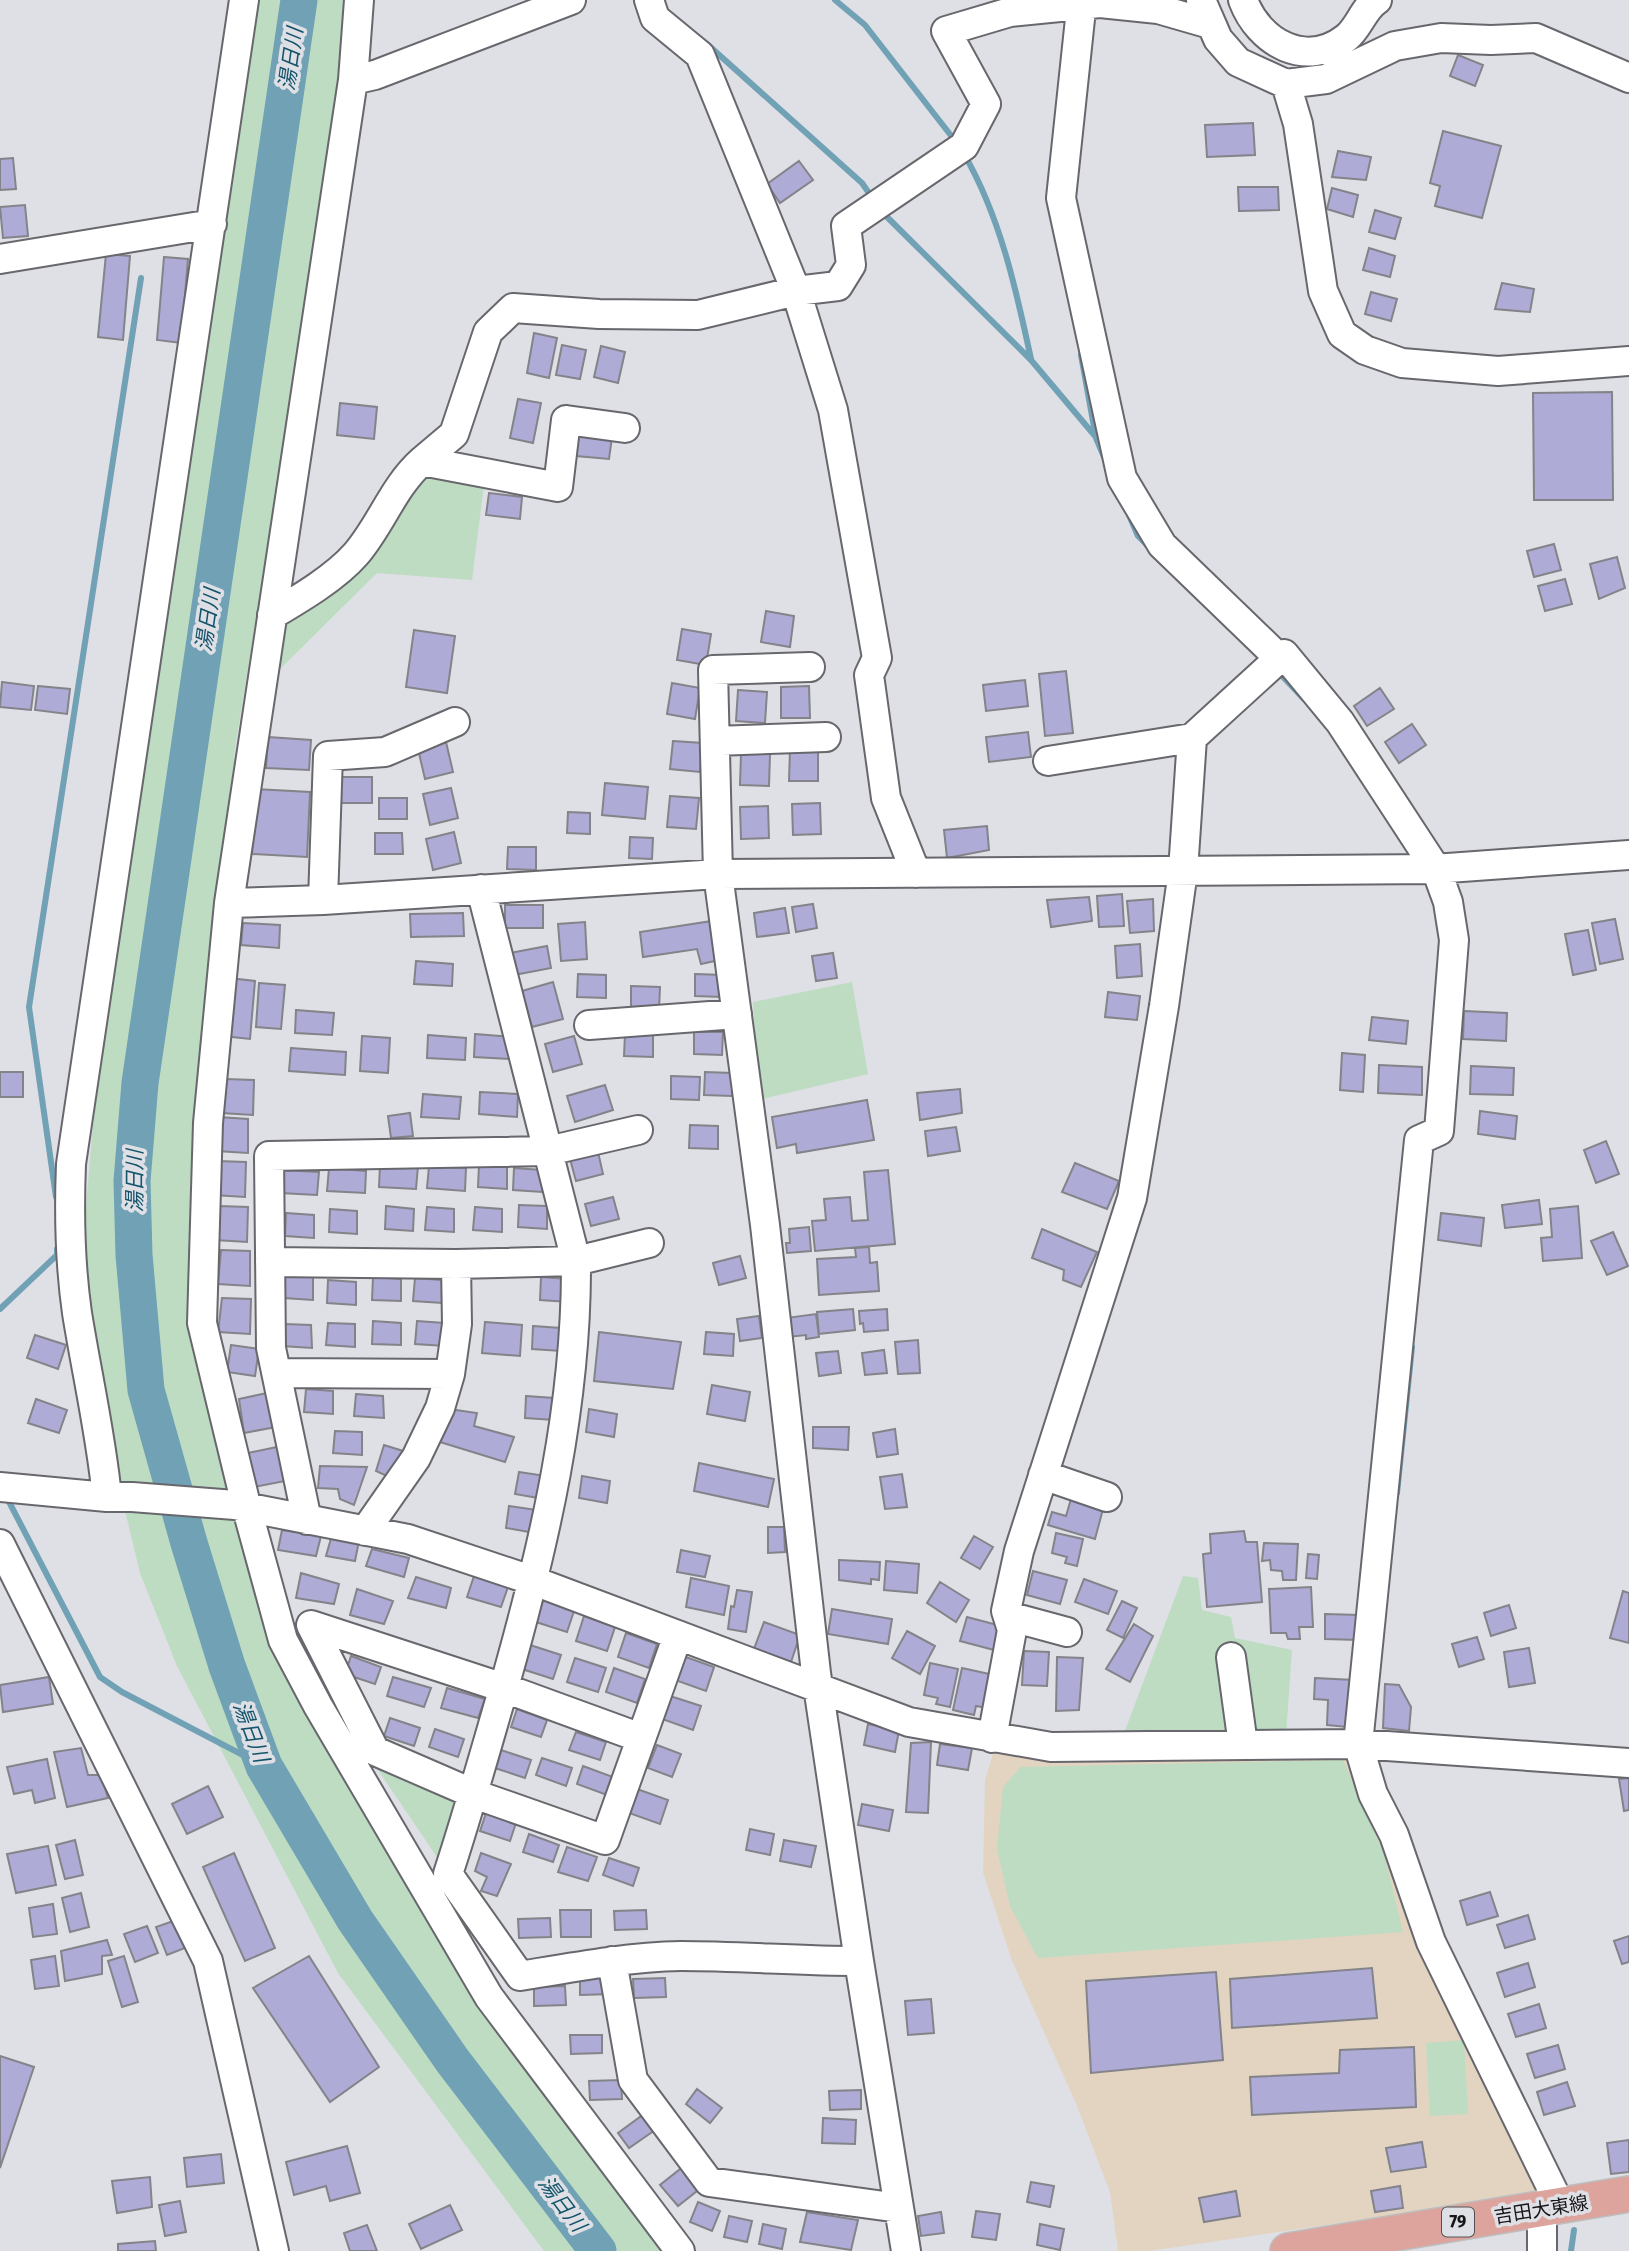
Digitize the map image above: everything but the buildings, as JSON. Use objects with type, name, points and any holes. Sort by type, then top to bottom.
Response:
[{"type":"main road","name":"吉田大東線","points":[[1288,2251],[1629,2194]]},
{"type":"street","points":[[120,1497],[102,1442],[77,1310],[69,1205],[71,1164],[244,0]]},
{"type":"street","points":[[359,0],[353,80],[229,902],[208,1123],[202,1323],[241,1507],[283,1640],[318,1706],[489,1997],[680,2251]]},
{"type":"street","points":[[353,80],[374,75],[571,0]]},
{"type":"street","points":[[649,0],[655,18],[700,55],[796,291],[833,410],[877,658],[869,675],[886,798],[916,873]]},
{"type":"street","points":[[1243,0],[1247,12],[1273,41],[1292,50],[1315,52],[1330,48],[1348,37],[1370,4],[1377,0]]},
{"type":"street","points":[[272,615],[310,593],[356,555],[407,475],[454,434],[488,332],[513,308],[599,314],[698,315],[796,291],[838,286],[851,265],[845,226],[956,151],[986,104],[946,30],[1010,12],[1101,3],[1205,12],[1218,39],[1238,62],[1286,84],[1326,79],[1395,46],[1441,38],[1536,38],[1629,78]]},
{"type":"street","points":[[1074,4],[1061,198],[1122,478],[1161,545],[1279,658]]},
{"type":"street","points":[[1286,84],[1298,124],[1323,291],[1342,334],[1365,351],[1402,363],[1498,371],[1629,361]]},
{"type":"street","points":[[0,259],[212,224]]},
{"type":"street","points":[[422,461],[558,487],[566,420],[625,428]]},
{"type":"street","points":[[1048,761],[1192,738],[1284,654],[1340,722],[1448,902],[1454,940],[1358,1744],[1373,1794],[1394,1835],[1431,1942],[1551,2207],[1542,2251]]},
{"type":"street","points":[[810,667],[713,670],[718,874],[765,1226],[816,1673],[906,2251]]},
{"type":"street","points":[[323,900],[328,756],[386,752],[455,722]]},
{"type":"street","points":[[715,741],[826,737]]},
{"type":"street","points":[[992,1738],[1012,1630],[1006,1611],[1019,1550],[1132,1198],[1183,871],[1192,738]]},
{"type":"street","points":[[229,902],[323,900],[718,874],[1428,869],[1629,855]]},
{"type":"street","points":[[481,889],[576,1261],[577,1321],[562,1439],[534,1581],[474,1794],[448,1874],[520,1976],[612,1961],[681,1956],[859,1961]]},
{"type":"street","points":[[589,1025],[737,1014]]},
{"type":"street","points":[[307,1520],[271,1348],[269,1156],[548,1151],[638,1130]]},
{"type":"street","points":[[270,1262],[456,1264],[576,1261],[649,1243]]},
{"type":"street","points":[[365,1531],[416,1458],[440,1408],[450,1374],[457,1324],[456,1264]]},
{"type":"street","points":[[277,1373],[450,1374]]},
{"type":"street","points":[[1043,1475],[1107,1497]]},
{"type":"street","points":[[8,1488],[241,1507],[408,1539],[534,1581],[909,1722],[992,1738],[1051,1747],[1358,1744],[1629,1763]]},
{"type":"street","points":[[0,1544],[208,1961],[274,2251]]},
{"type":"street","points":[[1008,1616],[1067,1632]]},
{"type":"street","points":[[641,1738],[504,1688],[311,1625],[375,1751],[474,1794],[605,1840],[678,1635]]},
{"type":"street","points":[[1231,1657],[1243,1745]]},
{"type":"street","points":[[612,1961],[633,2080],[709,2182],[899,2208]]},
{"type":"shaded area","points":[[994,1750],[1070,1762],[1347,1756],[1546,2193],[1149,2251],[1118,2251],[1110,2192],[1077,2106],[1011,1958],[983,1872],[985,1780]]},
{"type":"green space","points":[[246,0],[351,0],[287,428],[235,748],[210,1098],[213,1392],[294,1662],[478,2005],[674,2251],[544,2251],[338,1973],[177,1666],[140,1573],[77,1310],[104,999],[180,539],[234,156]]},
{"type":"green space","points":[[422,469],[484,485],[472,580],[377,573],[279,670],[283,617]]},
{"type":"green space","points":[[852,982],[868,1074],[758,1100],[753,1002]]},
{"type":"green space","points":[[1183,1576],[1198,1578],[1202,1610],[1231,1617],[1235,1638],[1292,1650],[1286,1735],[1123,1736]]},
{"type":"green space","points":[[1343,1760],[1384,1854],[1403,1932],[1038,1958],[1010,1906],[997,1849],[1003,1787],[1021,1767]]},
{"type":"green space","points":[[374,1764],[465,1798],[445,1869]]},
{"type":"green space","points":[[1464,2040],[1468,2114],[1430,2116],[1426,2043]]},
{"type":"waterway","name":"湯日川","points":[[299,0],[140,1083],[132,1181],[134,1255],[146,1390],[227,1666],[264,1766],[355,1920],[452,2060],[598,2251]]},
{"type":"waterway","points":[[835,0],[865,25],[956,142]]},
{"type":"waterway","points":[[707,44],[862,183],[873,199]]},
{"type":"waterway","points":[[964,154],[988,202],[997,228],[1013,280],[1031,359]]},
{"type":"waterway","points":[[881,211],[1031,360],[1095,436]]},
{"type":"waterway","points":[[56,1197],[29,1007],[141,278]]},
{"type":"waterway","points":[[1081,355],[1096,438],[1104,457]]},
{"type":"waterway","points":[[1129,515],[1138,536],[1149,547]]},
{"type":"waterway","points":[[1283,677],[1303,698]]},
{"type":"waterway","points":[[0,1309],[57,1255],[57,1249]]},
{"type":"waterway","points":[[1397,1493],[1412,1347]]},
{"type":"waterway","points":[[6,1496],[100,1677],[122,1692],[264,1766]]},
{"type":"waterway","points":[[1571,2251],[1574,2230]]}]
